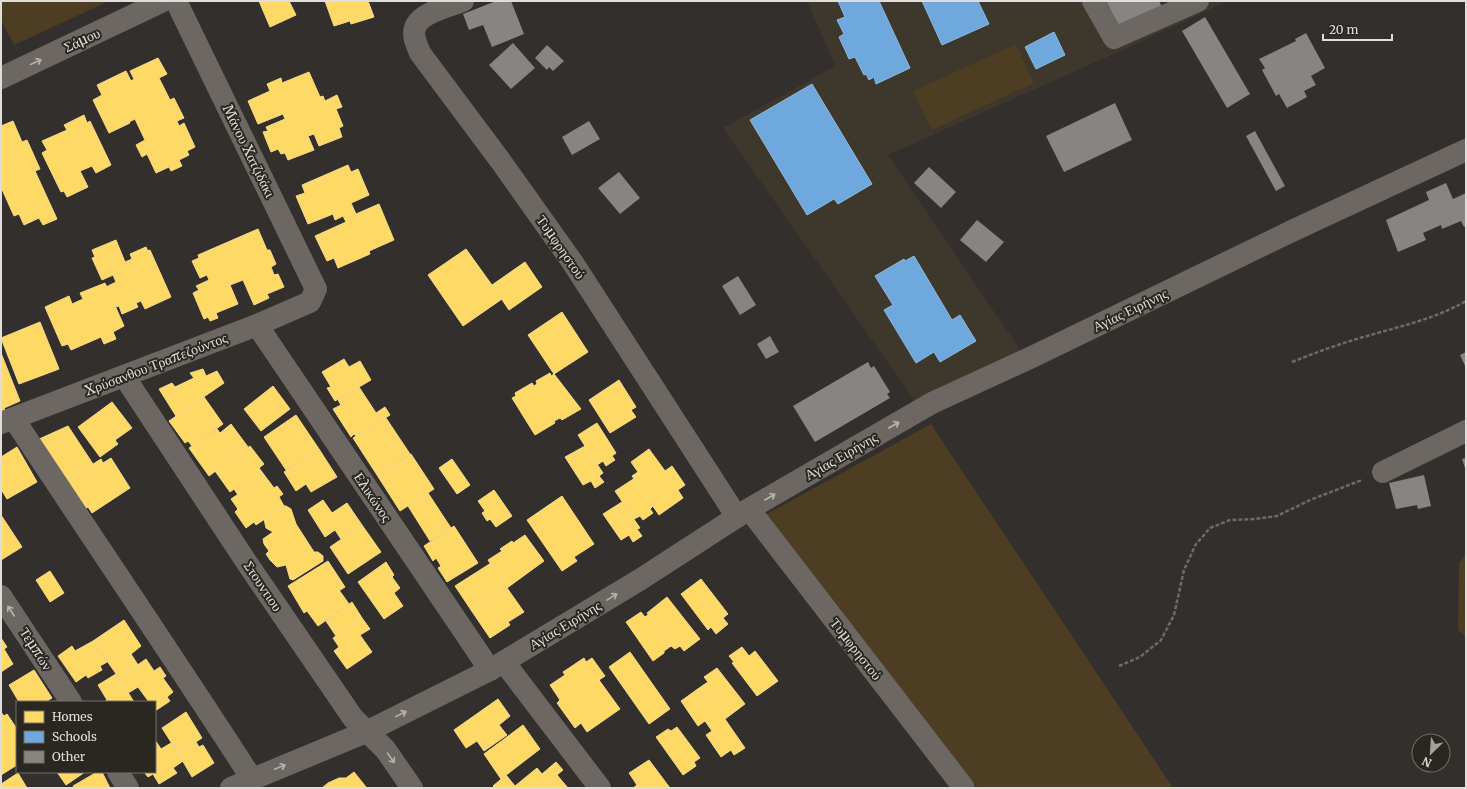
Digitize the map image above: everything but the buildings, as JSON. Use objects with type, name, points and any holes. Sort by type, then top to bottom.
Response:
[{"type":"street","name":"Σάμου","points":[[1,78],[163,1]]},
{"type":"street","name":"Μάνου Χατζιδάκι","points":[[176,1],[316,289],[310,302]]},
{"type":"street","name":"Τυμφρηστού","points":[[463,1],[428,14],[419,21],[414,29],[415,39],[420,53],[502,162],[573,263],[743,513],[964,788]]},
{"type":"street","points":[[1093,1],[1114,38],[1198,1]]},
{"type":"street","name":"Αγίας Ειρήνης","points":[[231,788],[366,732],[497,666],[641,579],[743,513],[932,403],[1032,357],[1301,227],[1466,150]]},
{"type":"street","name":"Χρύσανθου Τραπεζούντος","points":[[8,421],[310,302]]},
{"type":"street","name":"Ελικώνος","points":[[257,324],[497,666],[600,788]]},
{"type":"street","name":"Στουντιου","points":[[124,376],[251,570],[353,718],[385,749],[412,788]]},
{"type":"street","points":[[8,421],[89,533],[184,674],[252,779]]},
{"type":"street","points":[[1383,472],[1466,431]]},
{"type":"street","name":"Τεμπών","points":[[1,596],[70,701]]},
{"type":"street","points":[[119,773],[128,788]]},
{"type":"path","points":[[1292,362],[1325,349],[1419,321],[1452,309],[1466,301]]},
{"type":"path","points":[[1119,666],[1140,657],[1161,640],[1174,615],[1184,570],[1196,544],[1210,528],[1230,520],[1277,516],[1310,500],[1383,472]]},
{"type":"shaded area","points":[[1,1],[109,1],[14,45],[1,20]]},
{"type":"shaded area","points":[[807,1],[1101,1],[1118,31],[1182,1],[1228,1],[1136,44],[888,155],[1021,351],[914,400],[723,128],[835,66]]},
{"type":"shaded area","points":[[1016,44],[1034,83],[931,130],[913,91]]},
{"type":"shaded area","points":[[931,424],[1173,788],[978,788],[765,515]]},
{"type":"shaded area","points":[[1466,554],[1466,637],[1458,630],[1459,564]]}]
